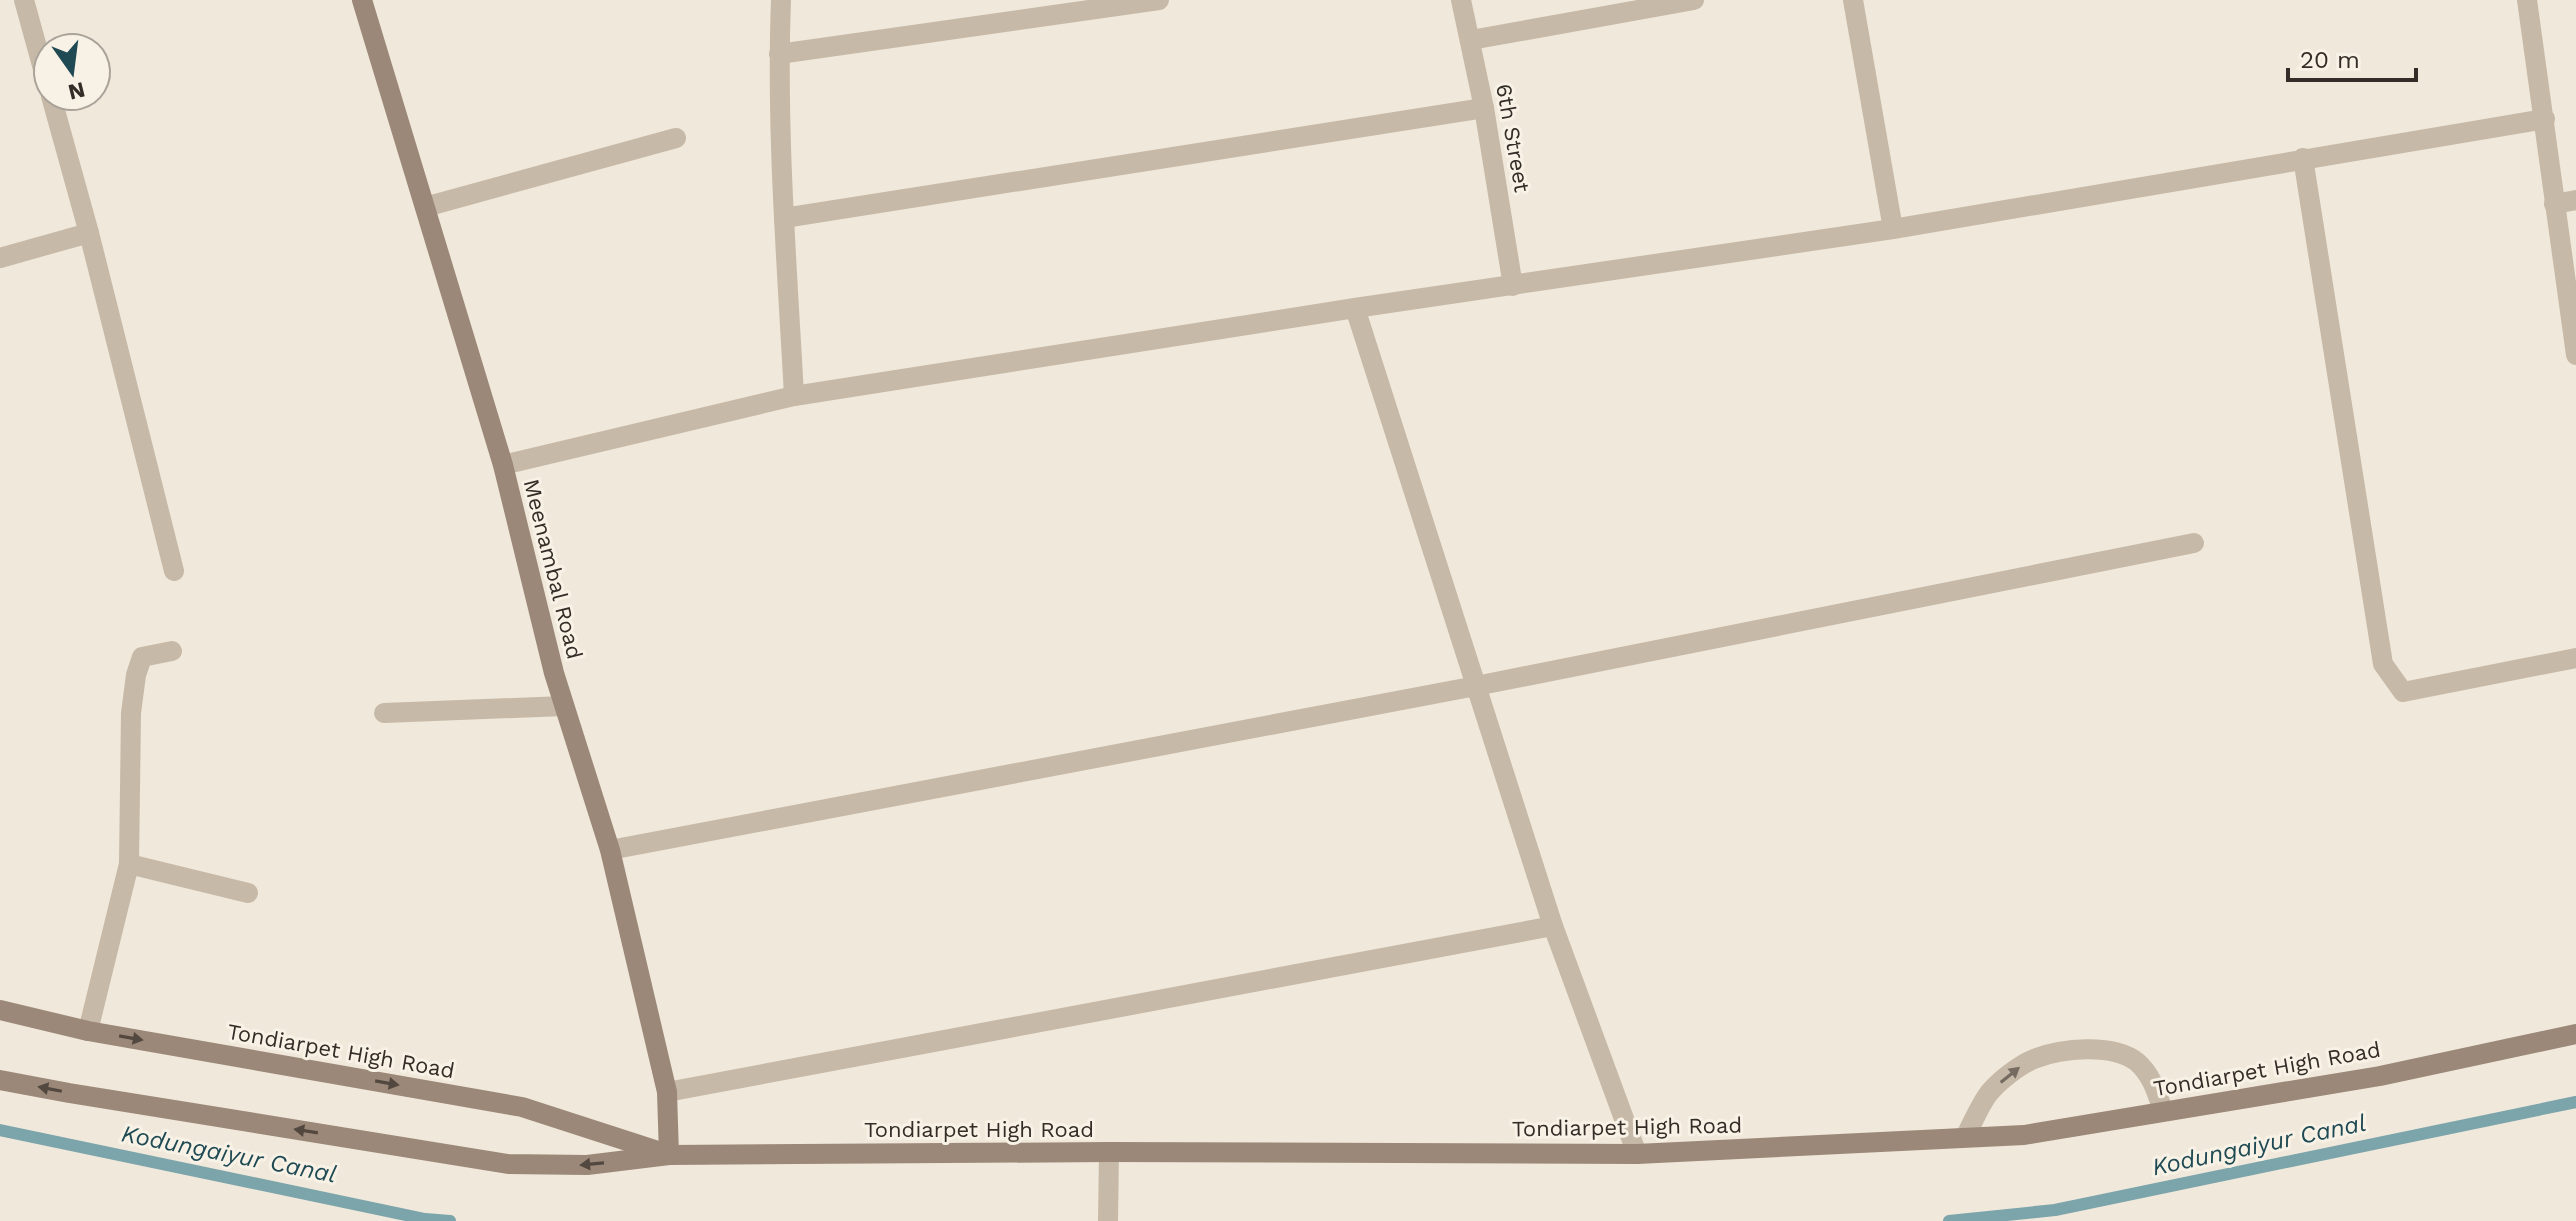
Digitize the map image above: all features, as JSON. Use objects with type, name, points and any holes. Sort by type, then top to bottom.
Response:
[{"type":"main road","name":"Meenambal Road","points":[[362,0],[503,465],[554,673],[610,850],[667,1092],[669,1155]]},
{"type":"main road","name":"Tondiarpet High Road","points":[[0,1010],[88,1031],[522,1107],[669,1155]]},
{"type":"main road","name":"Tondiarpet High Road","points":[[0,1080],[508,1164],[587,1165],[669,1155],[1109,1152],[1637,1154],[2024,1135],[2380,1076],[2576,1034]]},
{"type":"street","points":[[24,0],[33,32]]},
{"type":"street","points":[[781,0],[779,54],[784,218],[794,396]]},
{"type":"street","points":[[779,54],[1159,0]]},
{"type":"street","name":"6th Street","points":[[1461,0],[1484,108],[1513,286]]},
{"type":"street","points":[[1471,40],[1694,0]]},
{"type":"street","points":[[1853,0],[1893,229]]},
{"type":"street","points":[[2527,0],[2576,355]]},
{"type":"street","points":[[784,218],[1484,108]]},
{"type":"street","points":[[55,112],[174,571]]},
{"type":"street","points":[[503,465],[794,396],[1355,308],[1893,229],[2545,119]]},
{"type":"street","points":[[425,207],[676,138]]},
{"type":"street","points":[[2303,158],[2383,664],[2403,692],[2576,658]]},
{"type":"street","points":[[2554,204],[2576,200]]},
{"type":"street","points":[[0,258],[89,233]]},
{"type":"street","points":[[1355,308],[1553,926],[1637,1154]]},
{"type":"street","points":[[610,850],[1476,686],[2194,543]]},
{"type":"street","points":[[88,1031],[129,864],[131,713],[136,675],[142,657],[172,651]]},
{"type":"street","points":[[384,713],[564,706]]},
{"type":"street","points":[[129,864],[248,893]]},
{"type":"street","points":[[667,1092],[1553,926]]},
{"type":"street","points":[[1965,1137],[1989,1093],[2016,1070],[2034,1059],[2069,1051],[2104,1049],[2136,1061],[2153,1082],[2163,1111]]},
{"type":"street","points":[[1108,1221],[1109,1152]]},
{"type":"waterway","name":"Kodungaiyur Canal","points":[[1949,1221],[2055,1210],[2576,1102]]},
{"type":"waterway","name":"Kodungaiyur Canal","points":[[0,1130],[425,1219],[450,1221]]}]
